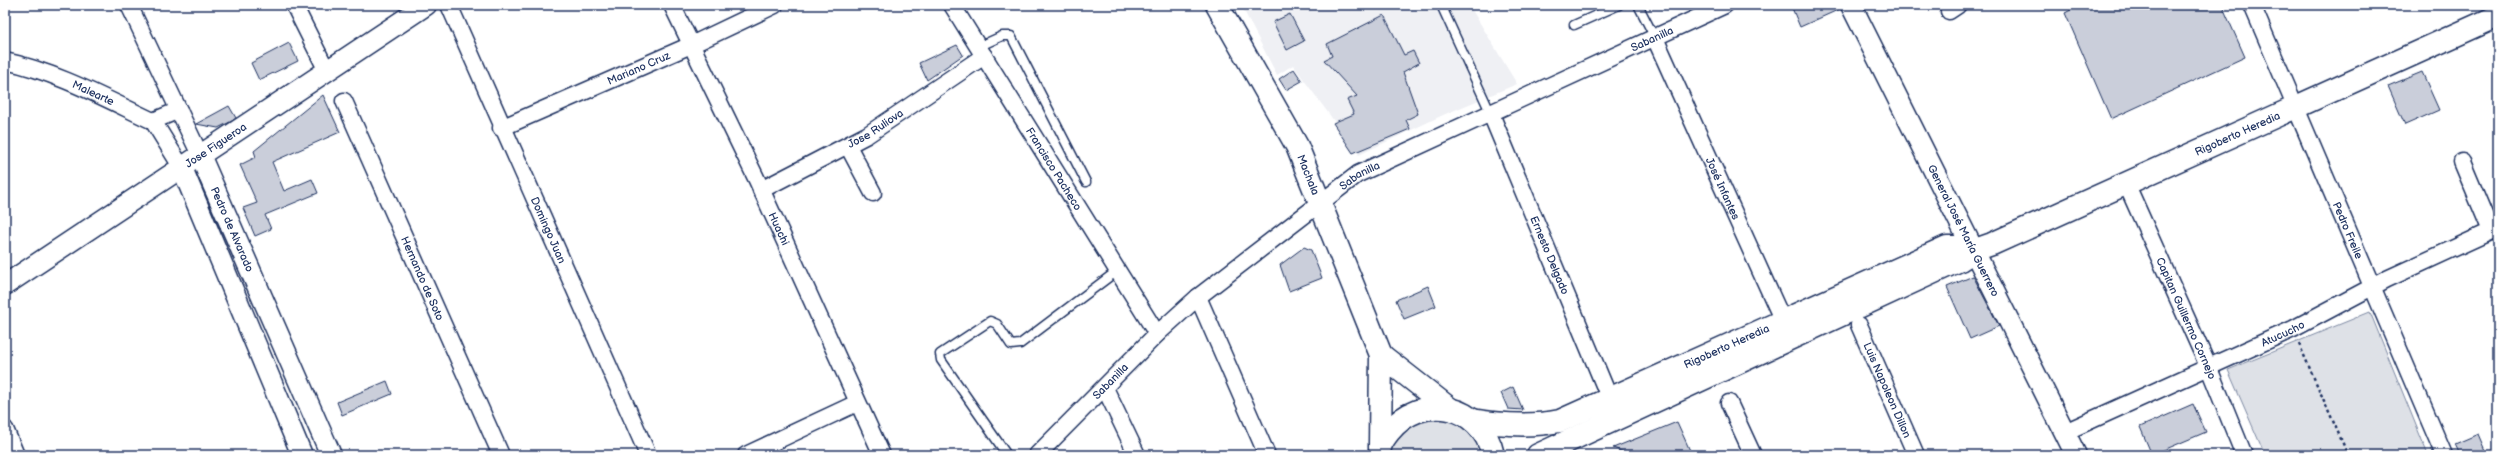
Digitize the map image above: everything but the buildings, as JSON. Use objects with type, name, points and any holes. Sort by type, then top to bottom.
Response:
[{"type":"main road","name":"Machala","points":[[1217,5],[1296,146],[1381,355],[1379,452]]},
{"type":"main road","name":"Rigoberto Heredia","points":[[1472,420],[1502,425],[1546,424],[1560,421],[1609,397],[1787,329],[1960,260],[1975,250],[1992,244],[2498,16]]},
{"type":"main road","name":"Rigoberto Heredia","points":[[1538,455],[1787,329]]},
{"type":"main road","name":"Machala","points":[[1381,355],[1450,409]]},
{"type":"main road","name":"Rigoberto Heredia","points":[[1379,452],[1396,423],[1412,412],[1431,408],[1450,409],[1472,420],[1483,430],[1491,444],[1493,455]]},
{"type":"street","name":"Pedro de Alvarado","points":[[129,5],[200,156],[331,455]]},
{"type":"street","points":[[294,5],[327,71]]},
{"type":"street","name":"Jose Figueroa","points":[[5,285],[426,5]]},
{"type":"street","name":"Domingo Juan","points":[[449,5],[501,128],[648,455]]},
{"type":"street","name":"Huachi","points":[[672,5],[761,190],[882,455]]},
{"type":"street","name":"Mariano Cruz","points":[[501,128],[691,45],[775,5]]},
{"type":"street","name":"Francisco Pacheco","points":[[952,5],[1156,334]]},
{"type":"street","name":"Sabanilla","points":[[1037,455],[1105,388],[1156,334],[1198,297],[1358,174],[1725,5]]},
{"type":"street","name":"General José María Guerrero","points":[[1851,5],[1975,250],[2076,455]]},
{"type":"street","name":"Pedro Freile","points":[[2252,5],[2294,108],[2444,455]]},
{"type":"street","name":"José Infantes","points":[[1654,38],[1787,329]]},
{"type":"street","name":"Jose Ruliova","points":[[761,190],[848,146],[981,51]]},
{"type":"street","name":"Malearte","points":[[5,60],[24,65],[79,87],[154,121]]},
{"type":"street","name":"Hernando de Soto","points":[[344,101],[501,455]]},
{"type":"street","points":[[154,121],[179,110]]},
{"type":"street","name":"Ernesto Delgado","points":[[1491,114],[1609,397]]},
{"type":"street","name":"Pedro de Alvarado","points":[[154,121],[182,168],[302,455]]},
{"type":"street","points":[[848,146],[873,193]]},
{"type":"street","points":[[2462,162],[2495,229]]},
{"type":"street","name":"Capitan Guillermo Cornejo","points":[[2126,183],[2208,366],[2244,455]]},
{"type":"street","name":"Atucucho","points":[[2065,432],[2292,329],[2371,287],[2495,229]]},
{"type":"street","points":[[1198,297],[1267,455]]},
{"type":"street","name":"Luis Napoleon Dillon","points":[[1859,325],[1916,455]]},
{"type":"street","points":[[1105,388],[1137,455]]},
{"type":"street","points":[[746,455],[857,403]]},
{"type":"street","points":[[1729,403],[1753,455]]},
{"type":"street","points":[[5,429],[16,455]]},
{"type":"lane","points":[[1441,5],[1491,114]]},
{"type":"lane","points":[[1574,25],[1619,5]]},
{"type":"lane","points":[[1638,5],[1654,38]]},
{"type":"lane","points":[[981,51],[1002,36],[1012,36],[1086,182]]},
{"type":"lane","points":[[1007,455],[941,360],[940,354],[990,321],[997,324],[1011,345],[1020,344],[1117,271]]},
{"type":"path","points":[[2292,329],[2348,455]]},
{"type":"shaded area","points":[[1241,5],[1469,5],[1517,84],[1443,115],[1359,155],[1293,65],[1277,75]]},
{"type":"shaded area","points":[[2370,312],[2428,455],[2265,455],[2228,370]]},
{"type":"shaded area","points":[[1435,414],[1467,423],[1487,455],[1386,455],[1403,426]]}]
